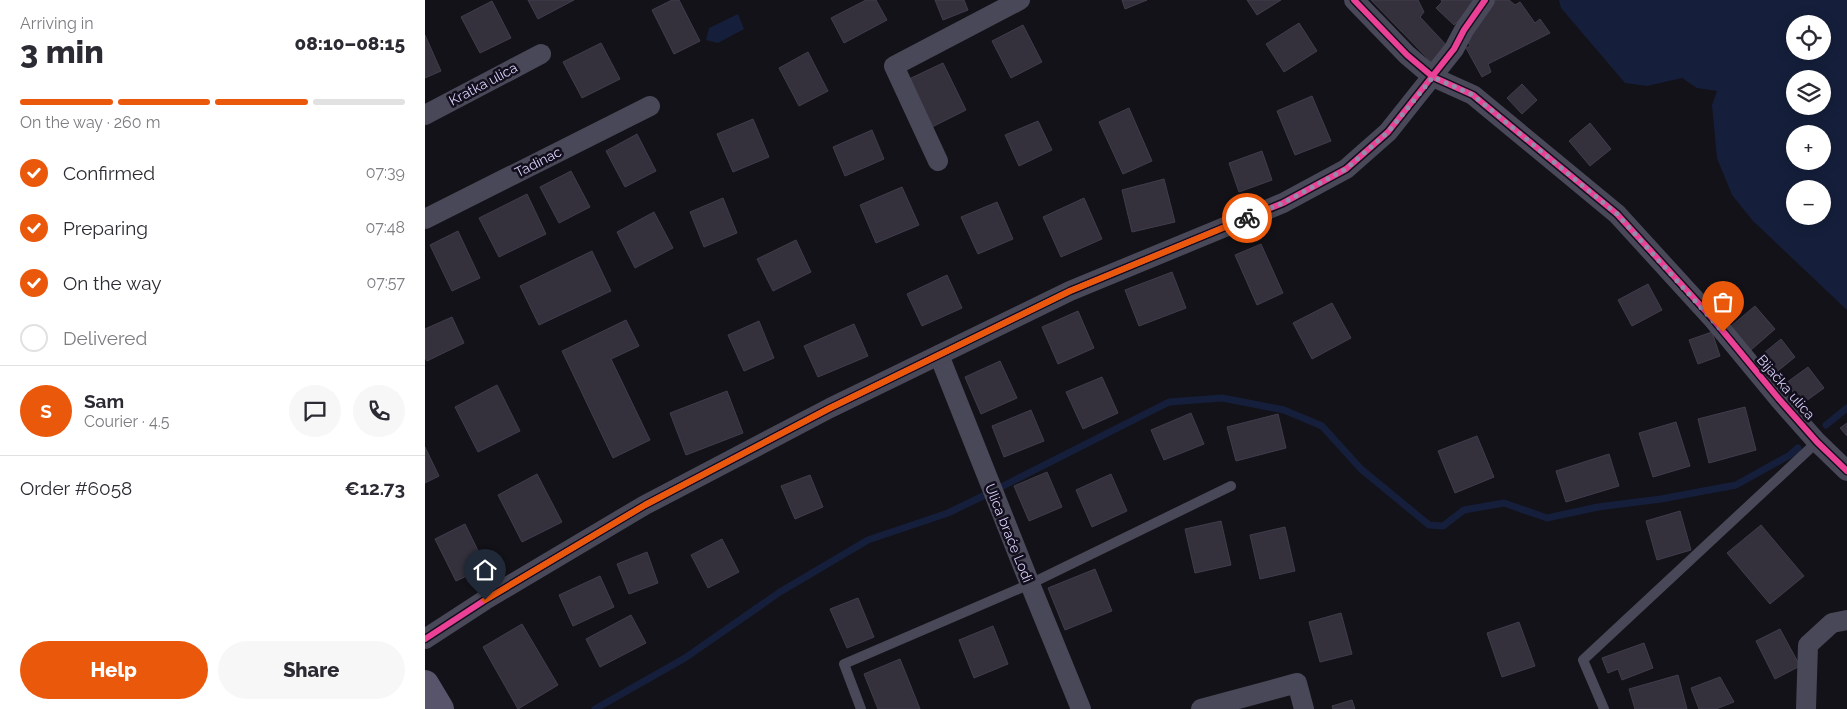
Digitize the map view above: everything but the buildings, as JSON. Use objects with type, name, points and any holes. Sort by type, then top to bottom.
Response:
[{"type":"main road","points":[[425,684],[440,709]]},
{"type":"street","points":[[938,160],[894,66],[1020,0]]},
{"type":"street","name":"Bijačka ulica","points":[[1354,0],[1407,55],[1433,77],[1473,95],[1617,214],[1713,318],[1779,400],[1817,442],[1847,471]]},
{"type":"street","points":[[425,639],[485,600],[645,505],[830,408],[1070,291],[1283,203],[1346,169],[1388,132],[1454,49],[1464,30],[1485,0]]},
{"type":"street","name":"Kratka ulica","points":[[425,115],[541,54]]},
{"type":"street","name":"Tadinac","points":[[425,219],[650,106]]},
{"type":"street","name":"Ulica braće Lodi","points":[[939,355],[1081,709]]},
{"type":"street","points":[[1806,709],[1808,646],[1832,623],[1847,620]]},
{"type":"street","points":[[1201,709],[1297,683],[1304,709]]},
{"type":"lane","points":[[1604,709],[1583,660],[1817,442]]},
{"type":"lane","points":[[861,709],[844,664],[1030,584],[1231,486]]},
{"type":"water","points":[[1559,0],[1847,0],[1847,310],[1753,221],[1732,195],[1717,158],[1712,105],[1717,91],[1697,88],[1682,78],[1647,86],[1625,83],[1561,8]]},
{"type":"water","points":[[738,14],[744,29],[718,43],[706,40],[709,28]]},
{"type":"waterway","points":[[1003,486],[1169,402],[1222,398],[1284,410],[1322,426],[1361,469],[1429,525],[1443,526],[1464,510],[1504,503],[1547,518],[1598,507],[1661,499],[1736,485],[1790,455],[1798,448]]},
{"type":"waterway","points":[[1826,425],[1847,408]]},
{"type":"waterway","points":[[595,709],[685,658],[780,592],[868,540],[948,513],[983,496]]},
{"type":"cycle path","points":[[1354,0],[1407,55],[1433,77],[1473,95],[1617,214],[1712,318],[1817,442],[1847,471]]},
{"type":"cycle path","points":[[425,639],[485,600],[645,505],[830,408],[1070,291],[1283,203],[1346,169],[1388,132],[1454,49],[1464,30],[1485,0]]},
{"type":"way so far","points":[[1247,218],[1283,203],[1346,169],[1388,132],[1433,77],[1473,95],[1617,214],[1713,318],[1723,332]]},
{"type":"route","points":[[485,600],[645,505],[830,408],[1070,291],[1247,218]]}]
